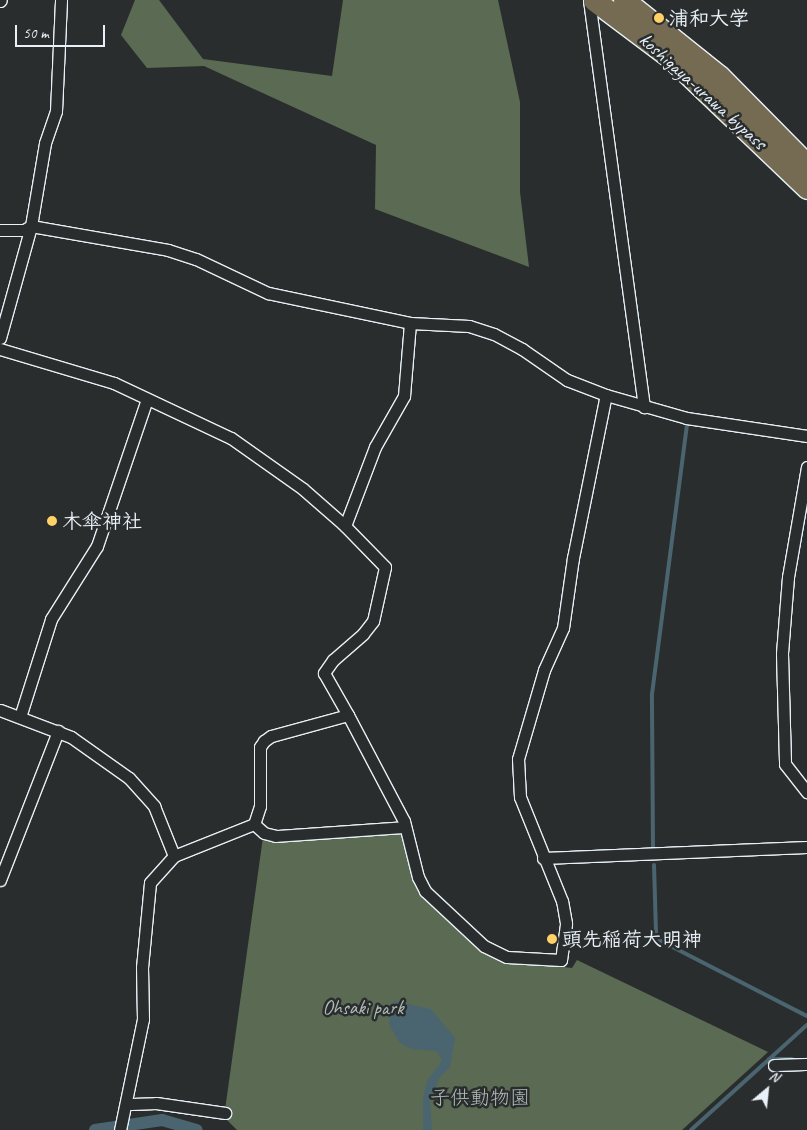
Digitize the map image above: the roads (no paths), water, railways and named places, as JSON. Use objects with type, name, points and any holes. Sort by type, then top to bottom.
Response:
[{"type":"highway","name":"koshigaya-urawa bypass","points":[[594,0],[670,57],[807,188]]},
{"type":"highway","name":"koshigaya-urawa bypass","points":[[624,0],[719,76],[807,165]]},
{"type":"street","points":[[0,338],[3,315],[31,226],[45,144],[56,111],[61,0]]},
{"type":"street","points":[[589,0],[644,407]]},
{"type":"street","points":[[0,230],[24,230],[31,226],[168,250],[196,259],[268,293],[410,323],[469,326],[494,334],[567,380],[606,395],[686,418],[807,436]]},
{"type":"street","points":[[345,526],[375,447],[404,396],[410,323]]},
{"type":"street","points":[[0,349],[114,382],[231,438],[268,461],[345,526],[385,567],[373,621],[363,634],[333,660],[324,673],[348,715],[405,827],[418,877],[425,891],[484,946],[507,956],[561,960],[566,923],[562,901],[543,858],[520,797],[518,759],[544,670],[563,628],[573,558],[606,395]]},
{"type":"street","points":[[20,717],[52,619],[98,546],[147,398]]},
{"type":"street","points":[[807,467],[788,577],[782,654],[785,764],[807,792]]},
{"type":"street","points":[[0,710],[58,731],[98,754],[147,794],[163,824],[174,856]]},
{"type":"street","points":[[120,1130],[128,1108],[144,1019],[147,896],[159,870],[174,856],[254,824],[260,806],[260,748],[264,741],[271,736],[348,715]]},
{"type":"street","points":[[0,880],[1,865],[58,731]]},
{"type":"street","points":[[254,824],[264,833],[276,836],[405,827]]},
{"type":"street","points":[[543,858],[807,847]]},
{"type":"street","points":[[774,1065],[807,1064]]},
{"type":"street","points":[[128,1108],[156,1103],[225,1114]]},
{"type":"water","points":[[394,1001],[431,1009],[455,1038],[450,1067],[440,1077],[430,1099],[432,1130],[423,1130],[423,1098],[427,1081],[442,1061],[437,1051],[411,1049],[399,1042],[389,1024],[390,1009]]},
{"type":"waterway","points":[[653,848],[652,694],[687,423]]},
{"type":"waterway","points":[[654,865],[656,934],[659,940],[807,1016]]},
{"type":"waterway","points":[[691,1130],[807,1025]]},
{"type":"waterway","points":[[769,1059],[792,1059]]},
{"type":"waterway","points":[[95,1130],[162,1120],[197,1130]]},
{"type":"place","name":"浦和大学","points":[[659,18]]},
{"type":"place","name":"木傘神社","points":[[52,521]]},
{"type":"place","name":"頭先稲荷大明神","points":[[552,939]]},
{"type":"park label","name":"Ohsaki park","points":[[363,1007]]},
{"type":"park label","name":"子供動物園","points":[[480,1097]]}]
